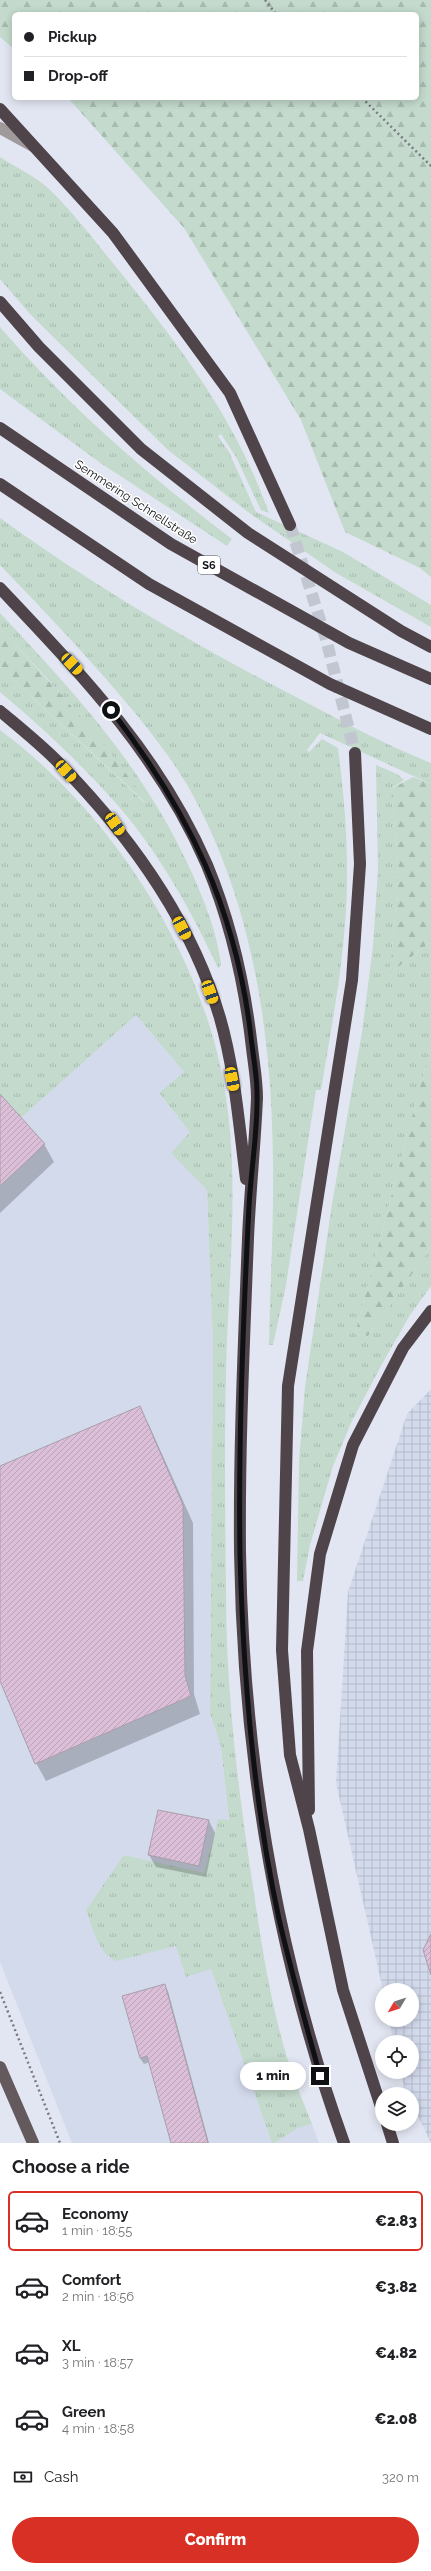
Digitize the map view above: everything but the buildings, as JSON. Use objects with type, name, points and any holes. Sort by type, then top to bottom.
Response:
[{"type":"highway","points":[[0,109],[113,233],[230,393],[290,525]]},
{"type":"highway","points":[[0,302],[39,347],[140,449],[248,533],[401,632],[431,647]]},
{"type":"highway","name":"Semmering Schnellstraße","points":[[0,428],[171,544],[349,643],[431,679]]},
{"type":"highway","points":[[0,484],[148,584],[330,684],[431,729]]},
{"type":"highway","points":[[0,588],[93,686],[147,757],[182,815],[207,866],[234,945],[248,1012],[257,1093],[249,1206],[240,1552],[246,1679],[258,1798],[279,1917],[320,2076],[344,2143]]},
{"type":"highway","points":[[0,711],[56,760],[115,824],[162,890],[195,952],[220,1019],[234,1094],[249,1206]]},
{"type":"highway","points":[[355,753],[360,864],[352,980],[288,1386],[282,1650],[290,1755],[309,1829],[342,1990],[375,2089]]},
{"type":"highway","points":[[309,1829],[306,1652],[320,1554],[353,1444],[403,1348],[431,1311]]},
{"type":"highway","points":[[389,2131],[393,2143]]},
{"type":"main road","points":[[0,2067],[33,2143]]},
{"type":"lane","points":[[0,128],[36,148]]},
{"type":"path","points":[[265,0],[274,12]]},
{"type":"path","points":[[364,100],[431,166]]},
{"type":"path","points":[[0,1992],[60,2143]]},
{"type":"shaded area","points":[[136,1015],[184,1072],[159,1094],[191,1132],[172,1153],[207,1190],[213,1346],[210,1713],[221,1747],[229,1821],[218,1819],[204,1874],[124,1855],[117,1961],[176,1946],[211,1969],[272,2143],[72,2143],[0,1962],[0,1094],[21,1118]]},
{"type":"shaded area","points":[[431,1389],[431,2143],[419,2118],[419,2087],[404,2087],[402,2079],[419,2079],[419,2035],[392,2035],[391,2027],[419,2027],[419,1983],[381,1983],[336,1783],[348,1592],[407,1414]]},
{"type":"shaded area","points":[[312,2124],[319,2143],[274,2143],[298,2128]]},
{"type":"green space","points":[[0,0],[431,0],[431,577],[420,568],[345,532],[301,420],[184,228],[70,100],[419,100],[419,12],[12,12],[12,47],[0,37]]},
{"type":"green space","points":[[0,157],[48,188],[88,232],[168,333],[207,389],[241,448],[269,513],[261,510],[236,457],[221,434],[218,436],[229,452],[256,512],[343,552],[431,605],[431,627],[336,573],[248,512],[168,450],[30,314],[0,279]]},
{"type":"green space","points":[[0,327],[53,385],[110,439],[170,490],[232,539],[227,546],[99,462],[0,389]]},
{"type":"green space","points":[[0,518],[70,567],[179,634],[344,722],[396,748],[431,763],[431,784],[320,733],[307,750],[309,752],[322,739],[338,748],[347,853],[347,896],[339,980],[321,1090],[316,1090],[286,1285],[273,1345],[269,1345],[273,1186],[272,1115],[268,1067],[263,1019],[255,971],[244,924],[229,878],[212,833],[190,790],[166,754],[140,719],[106,679],[54,621],[0,565]]},
{"type":"green space","points":[[0,613],[82,704],[131,767],[153,800],[192,873],[206,907],[217,941],[221,965],[218,968],[185,902],[145,839],[130,820],[73,758],[45,731],[0,692],[0,667],[145,803],[132,782],[46,677],[0,629]]},
{"type":"green space","points":[[0,629],[78,714],[114,758],[147,804],[0,667]]},
{"type":"green space","points":[[0,730],[38,761],[74,797],[108,836],[138,879],[166,923],[188,970],[207,1017],[220,1065],[230,1133],[232,1167],[232,1236],[226,1371],[225,1465],[228,1666],[234,1740],[242,1813],[259,1927],[270,1987],[287,2057],[312,2124],[298,2128],[274,2143],[272,2143],[211,1969],[186,1977],[176,1946],[117,1961],[110,1958],[97,1940],[86,1910],[124,1855],[204,1873],[218,1819],[229,1820],[221,1747],[210,1713],[213,1346],[207,1190],[171,1153],[190,1132],[159,1093],[184,1072],[136,1015],[21,1118],[0,1094]]},
{"type":"green space","points":[[376,765],[397,774],[404,780],[391,789],[399,870],[390,973],[431,942],[431,1045],[355,1334],[368,1336],[431,1247],[431,1286],[410,1315],[351,1423],[333,1466],[310,1545],[303,1581],[297,1581],[299,1462],[305,1387],[332,1204],[362,1032],[373,946],[378,870]]},
{"type":"green space","points":[[413,777],[431,784],[431,942],[390,973],[399,870],[391,789]]},
{"type":"green space","points":[[431,1045],[431,1247],[368,1336],[355,1334]]},
{"type":"tunnel","points":[[290,525],[326,639],[355,753]]},
{"type":"route","points":[[111,710],[147,757],[182,815],[207,866],[234,945],[247,1005],[257,1093],[249,1206],[243,1384],[240,1552],[246,1679],[258,1798],[279,1917],[320,2076]]}]
